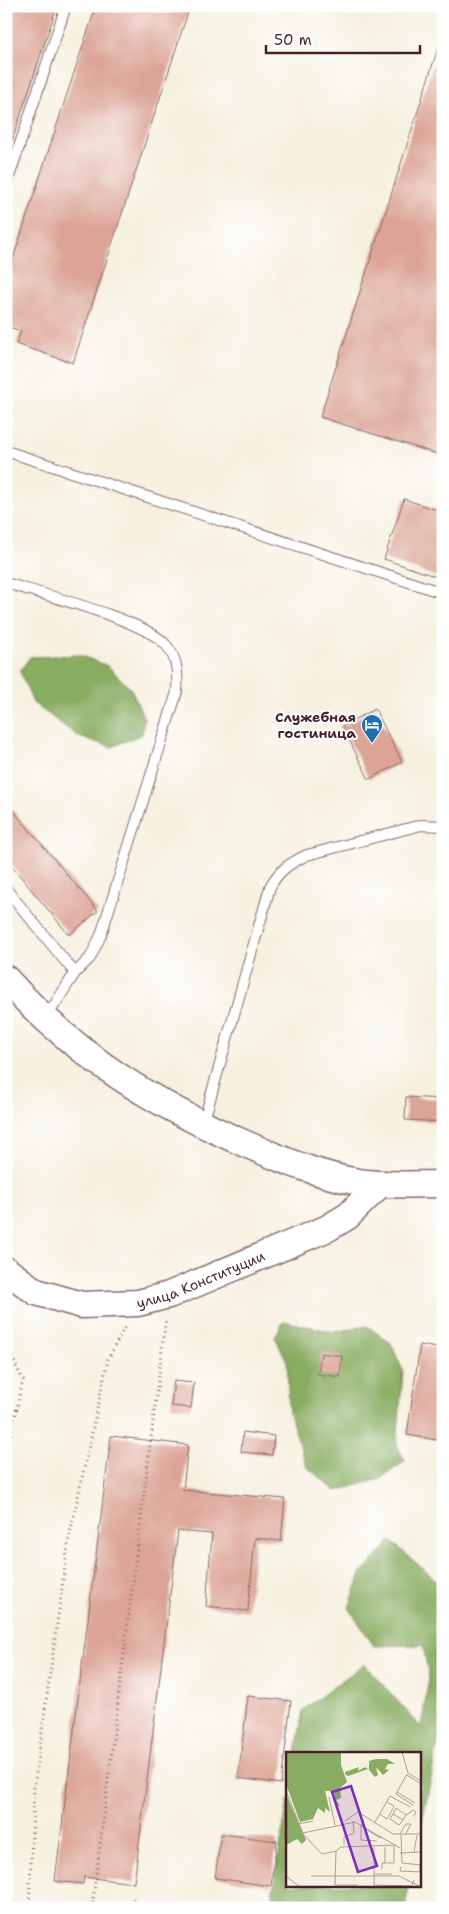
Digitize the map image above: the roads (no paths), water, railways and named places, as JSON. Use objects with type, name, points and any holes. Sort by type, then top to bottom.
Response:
[{"type":"street","points":[[6,979],[76,1046],[141,1093],[202,1125],[305,1168],[358,1182],[443,1184]]},
{"type":"street","name":"улица Конституции","points":[[6,1270],[36,1292],[82,1305],[138,1303],[169,1295],[328,1228],[348,1216],[380,1184]]},
{"type":"lane","points":[[6,186],[66,6]]},
{"type":"lane","points":[[6,451],[443,593]]},
{"type":"lane","points":[[6,583],[127,622],[150,632],[167,645],[175,659],[177,668],[177,692],[101,935],[90,958],[75,973],[46,1019]]},
{"type":"lane","points":[[202,1125],[270,888],[276,876],[294,862],[307,856],[421,825],[443,826]]},
{"type":"lane","points":[[6,889],[75,973]]},
{"type":"place","name":"Служебная гостиница","points":[[372,744]]}]
